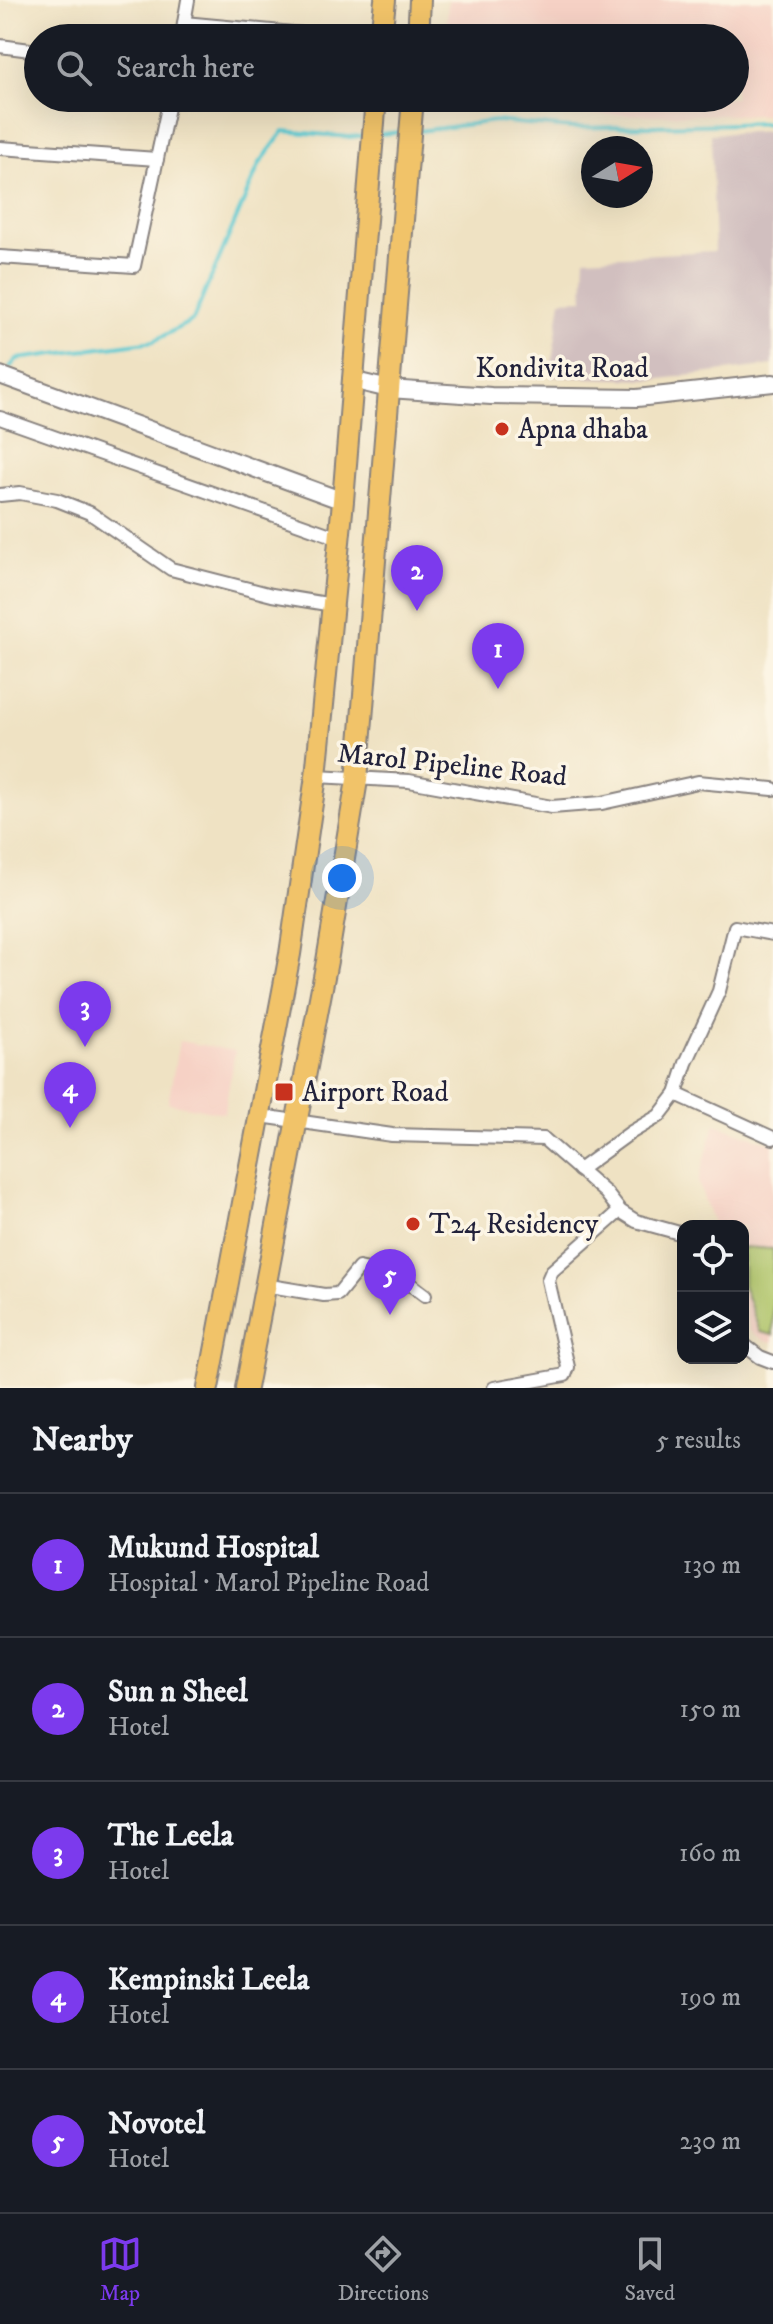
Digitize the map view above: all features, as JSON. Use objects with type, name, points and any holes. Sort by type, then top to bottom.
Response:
[{"type":"main road","points":[[382,24],[385,0]]},
{"type":"main road","points":[[419,24],[420,0]]},
{"type":"main road","points":[[208,1388],[290,954],[316,776],[343,501],[375,112]]},
{"type":"main road","points":[[246,1388],[327,961],[357,780],[412,112]]},
{"type":"street","points":[[188,0],[184,23],[195,24]]},
{"type":"street","points":[[0,46],[24,49]]},
{"type":"street","points":[[0,257],[134,266],[167,112]]},
{"type":"street","points":[[0,148],[157,159]]},
{"type":"street","points":[[0,375],[343,501]]},
{"type":"street","name":"Kondivita Road","points":[[351,380],[389,389],[491,396],[637,398],[773,383]]},
{"type":"street","points":[[0,418],[339,538]]},
{"type":"street","points":[[0,495],[20,493],[57,500],[90,513],[171,569],[272,595],[333,605]]},
{"type":"street","name":"Marol Pipeline Road","points":[[316,776],[409,781],[552,807],[602,803],[698,782],[773,789]]},
{"type":"street","points":[[579,1170],[659,1116],[676,1094],[728,964],[735,927],[773,934]]},
{"type":"street","points":[[676,1094],[773,1138]]},
{"type":"street","points":[[261,1116],[392,1135],[544,1139],[606,1193],[620,1211],[636,1221],[677,1232]]},
{"type":"street","points":[[494,1388],[565,1375],[568,1367],[548,1280],[552,1271],[620,1211]]},
{"type":"street","points":[[264,1285],[324,1295],[338,1294],[359,1268],[401,1277],[425,1295]]},
{"type":"street","points":[[749,1348],[773,1362]]},
{"type":"shaded area","points":[[448,0],[773,0],[773,115],[573,115],[554,112],[749,112],[749,24],[447,24]]},
{"type":"shaded area","points":[[773,131],[773,365],[653,380],[550,377],[561,300],[583,299],[585,258],[715,251],[711,134]]},
{"type":"shaded area","points":[[179,1041],[235,1051],[224,1113],[168,1103]]},
{"type":"shaded area","points":[[715,1124],[773,1144],[773,1342],[765,1341],[750,1331],[749,1327],[749,1220],[712,1220],[698,1182]]},
{"type":"green space","points":[[749,1247],[773,1249],[773,1335],[760,1332],[749,1302]]},
{"type":"waterway","points":[[418,131],[495,121],[571,128],[773,123]]},
{"type":"waterway","points":[[10,367],[17,359],[154,341],[193,320],[260,163],[284,131],[349,137],[368,135]]},
{"type":"waterway","points":[[381,134],[402,132]]},
{"type":"place","name":"Apna dhaba","points":[[502,429]]},
{"type":"place","name":"Sun n Sheel","points":[[417,611]]},
{"type":"place","name":"Mukund Hospital","points":[[498,689]]},
{"type":"place","name":"The Leela","points":[[85,1047]]},
{"type":"place","name":"Airport Road","points":[[284,1092]]},
{"type":"place","name":"Kempinski Leela","points":[[70,1128]]},
{"type":"place","name":"T24 Residency","points":[[413,1224]]},
{"type":"place","name":"Novotel","points":[[390,1315]]}]
